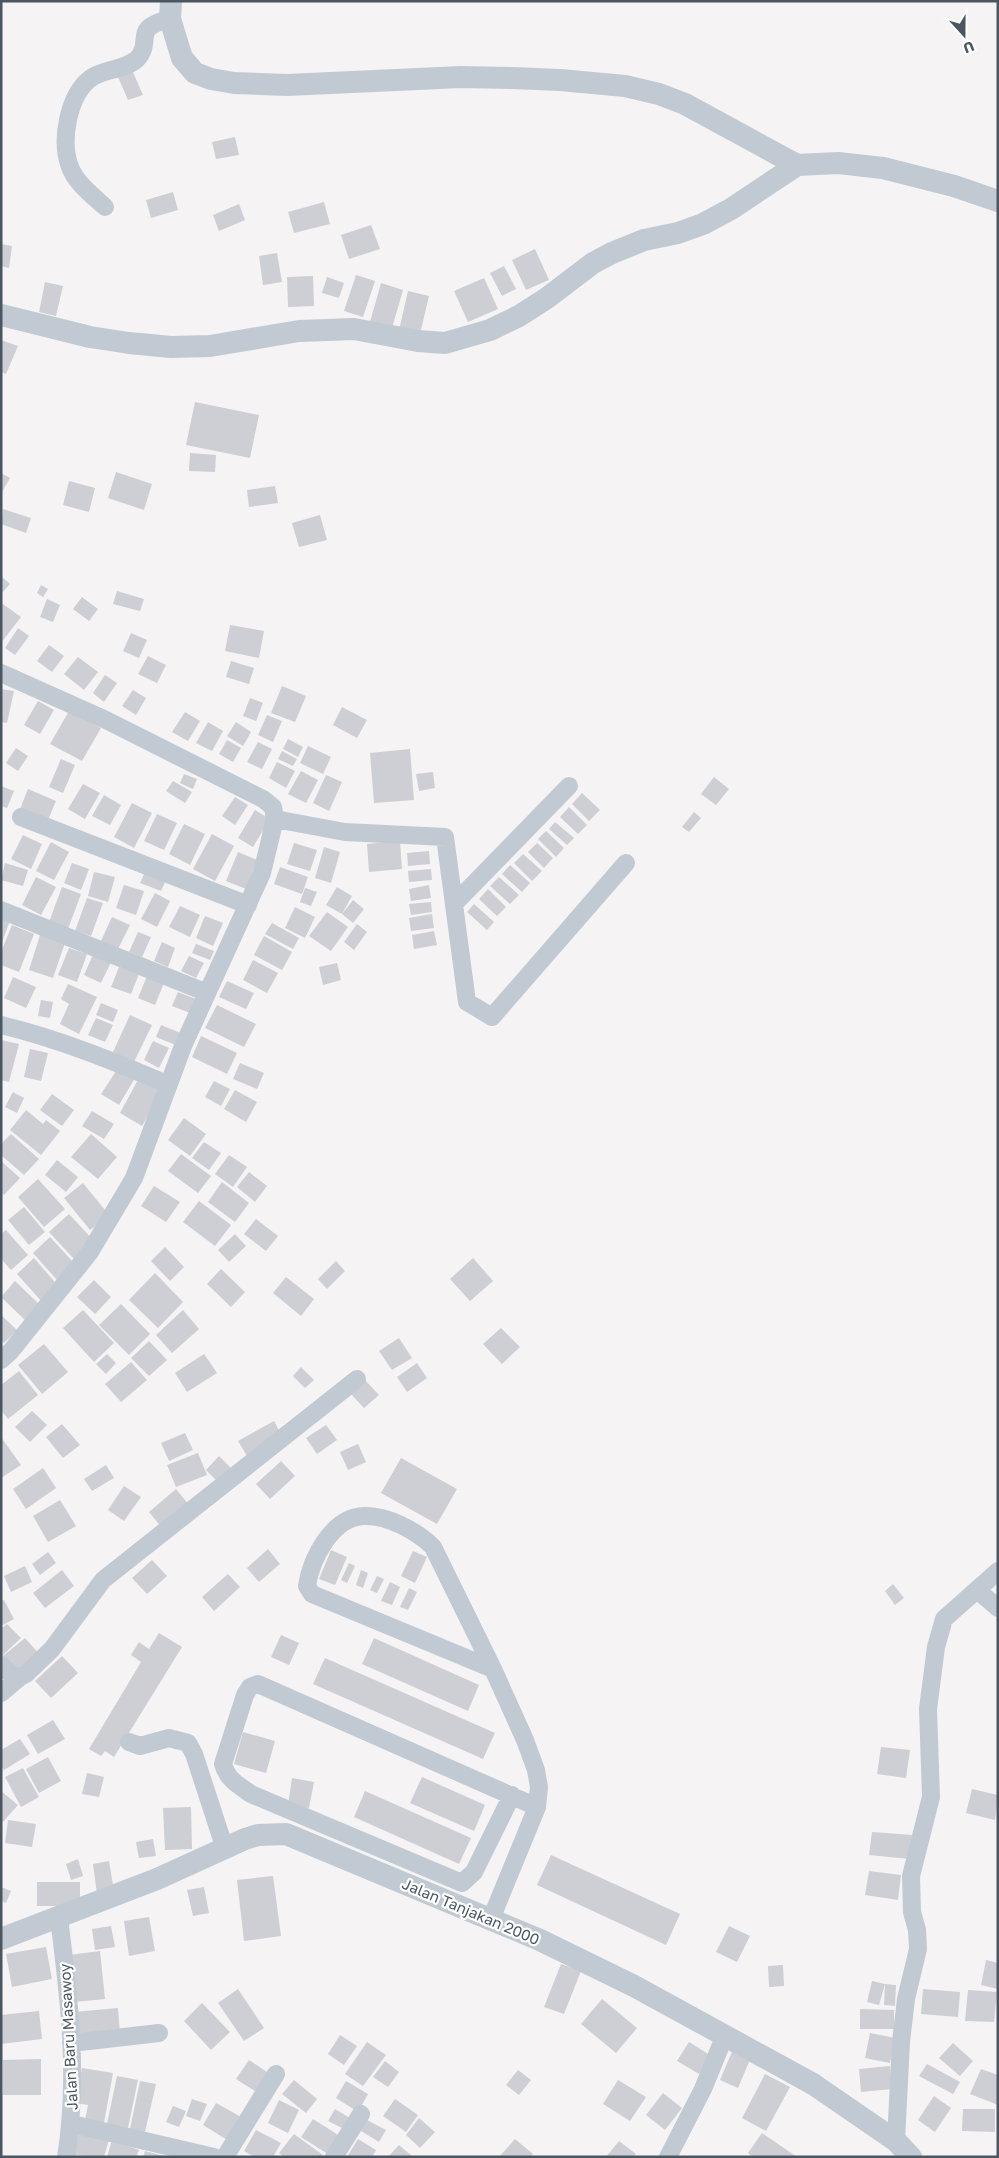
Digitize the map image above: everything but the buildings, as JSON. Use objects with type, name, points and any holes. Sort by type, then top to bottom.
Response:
[{"type":"street","points":[[105,207],[82,186],[70,167],[66,145],[71,106],[90,79],[129,64],[138,58],[147,28],[171,10],[182,58],[195,73],[211,79],[234,83],[286,85],[461,77],[591,82],[625,86],[659,94],[685,104],[797,165]]},
{"type":"street","points":[[1,315],[90,337],[128,344],[171,347],[210,346],[299,331],[354,329],[418,341],[445,343],[490,330],[519,316],[547,298],[593,263],[612,253],[644,240],[678,233],[703,224],[731,209],[797,165],[838,163],[883,168],[954,186],[998,201]]},
{"type":"street","points":[[1,673],[106,720],[263,799],[273,807],[275,819],[262,873],[205,992],[167,1084],[134,1178],[106,1227],[62,1290],[1,1360]]},
{"type":"street","points":[[454,904],[569,786]]},
{"type":"street","points":[[21,817],[248,905]]},
{"type":"street","points":[[275,819],[345,832],[445,837],[467,1002],[492,1017],[626,863]]},
{"type":"street","points":[[1,910],[205,992]]},
{"type":"street","points":[[1,1026],[49,1038],[90,1052],[167,1084]]},
{"type":"street","points":[[1,1693],[26,1674],[52,1649],[103,1580],[357,1379]]},
{"type":"street","points":[[491,1919],[537,1806],[539,1787],[536,1770],[493,1669],[433,1547],[426,1540],[381,1517],[362,1516],[348,1520],[316,1555],[307,1586],[312,1594],[493,1669]]},
{"type":"street","points":[[904,2149],[902,2035],[906,1999],[918,1949],[917,1930],[912,1912],[911,1876],[931,1797],[928,1709],[931,1674],[944,1619],[998,1571]]},
{"type":"street","points":[[977,1590],[998,1608]]},
{"type":"street","points":[[1,1665],[12,1675],[20,1677]]},
{"type":"street","points":[[512,1796],[474,1872],[462,1883],[251,1794],[232,1781],[225,1772],[223,1764],[245,1695],[250,1687],[258,1684],[537,1806]]},
{"type":"street","points":[[129,1742],[140,1746],[169,1738],[188,1744],[194,1754],[225,1848]]},
{"type":"street","name":"Jalan Tanjakan 2000","points":[[1,1939],[59,1918],[258,1835],[286,1834],[491,1919],[590,1964],[814,2084],[904,2149]]},
{"type":"street","name":"Jalan Baru Masawoy","points":[[59,1918],[68,1986],[73,2087],[72,2124],[66,2157]]},
{"type":"street","points":[[71,2043],[160,2033]]},
{"type":"street","points":[[668,2157],[703,2088],[725,2035]]},
{"type":"street","points":[[225,2157],[276,2074]]},
{"type":"street","points":[[334,2157],[361,2114]]},
{"type":"street","points":[[72,2124],[214,2157]]}]
